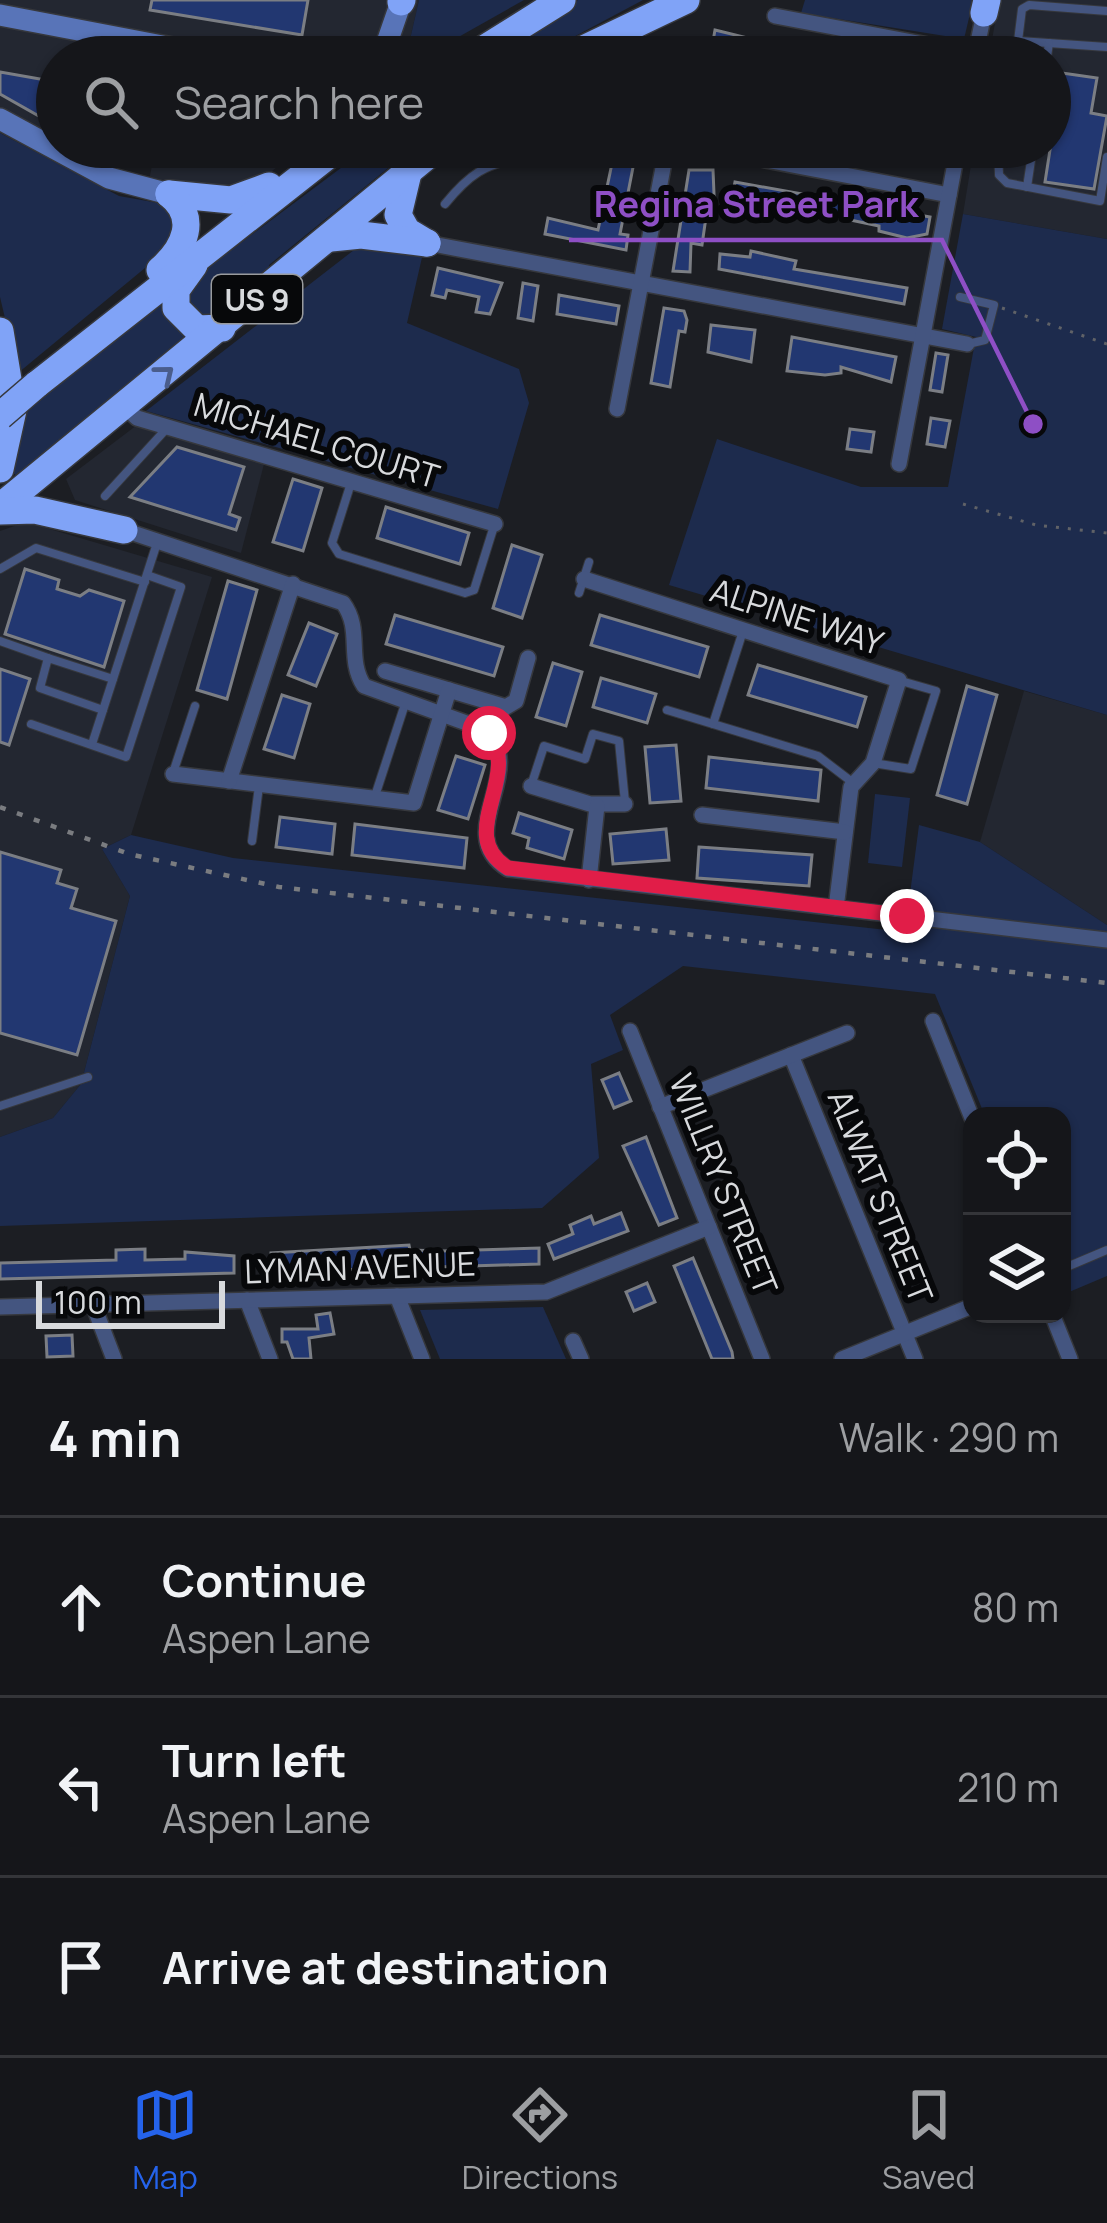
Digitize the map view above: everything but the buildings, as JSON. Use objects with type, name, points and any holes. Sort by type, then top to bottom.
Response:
[{"type":"highway","points":[[505,36],[562,0]]},
{"type":"highway","points":[[611,36],[686,0]]},
{"type":"highway","points":[[169,194],[240,199],[301,168]]},
{"type":"highway","name":"US 9","points":[[0,416],[108,325],[310,168]]},
{"type":"highway","points":[[410,169],[398,215],[406,231],[427,243]]},
{"type":"highway","name":"US 9","points":[[0,509],[410,169]]},
{"type":"highway","points":[[108,325],[182,244],[184,210],[169,194]]},
{"type":"highway","points":[[331,238],[361,235],[427,243]]},
{"type":"highway","points":[[217,239],[182,279],[175,303],[191,326],[222,328]]},
{"type":"highway","points":[[0,331],[13,410],[0,469]]},
{"type":"highway","points":[[59,460],[53,486],[61,502],[124,530]]},
{"type":"highway","points":[[0,509],[35,510],[124,530]]},
{"type":"street","points":[[389,36],[401,1]]},
{"type":"street","points":[[979,36],[984,4]]},
{"type":"street","points":[[0,15],[110,36]]},
{"type":"street","points":[[775,16],[876,36]]},
{"type":"street","points":[[0,119],[36,138]]},
{"type":"street","points":[[91,168],[109,178],[169,194]]},
{"type":"street","points":[[616,409],[663,168]]},
{"type":"street","points":[[808,168],[950,195]]},
{"type":"street","points":[[899,464],[954,168]]},
{"type":"street","points":[[427,243],[967,344]]},
{"type":"street","name":"MICHAEL COURT","points":[[125,407],[137,418],[495,524]]},
{"type":"street","points":[[124,530],[343,603],[356,630],[353,658],[359,680],[376,694],[483,729],[500,752],[484,832],[495,860],[525,873],[1107,940]]},
{"type":"street","name":"ALPINE WAY","points":[[584,578],[899,680],[873,763],[853,783]]},
{"type":"street","points":[[229,781],[293,584]]},
{"type":"street","points":[[385,671],[510,706],[528,658]]},
{"type":"street","points":[[173,774],[414,802],[449,690]]},
{"type":"street","points":[[836,908],[853,783]]},
{"type":"street","points":[[531,786],[597,806],[625,804]]},
{"type":"street","points":[[589,880],[597,806]]},
{"type":"street","points":[[702,815],[845,832]]},
{"type":"street","points":[[933,1021],[968,1107]]},
{"type":"street","name":"WILLRY STREET","points":[[629,1030],[762,1359]]},
{"type":"street","points":[[660,1107],[847,1033]]},
{"type":"street","name":"ALWAT STREET","points":[[791,1055],[915,1359]]},
{"type":"street","name":"LYMAN AVENUE","points":[[0,1307],[546,1292],[709,1227]]},
{"type":"street","points":[[397,1296],[422,1359]]},
{"type":"street","points":[[247,1300],[270,1359]]},
{"type":"street","points":[[92,1304],[114,1359]]},
{"type":"street","points":[[842,1359],[963,1310]]},
{"type":"street","points":[[1056,1323],[1070,1359]]},
{"type":"street","points":[[573,1341],[581,1359]]},
{"type":"lane","points":[[1019,36],[1022,10],[1029,5],[1107,11]]},
{"type":"lane","points":[[1071,45],[1107,47]]},
{"type":"lane","points":[[999,168],[1007,183],[1104,202],[1107,158]]},
{"type":"lane","points":[[445,204],[480,168]]},
{"type":"lane","points":[[1027,187],[1030,168]]},
{"type":"lane","points":[[960,297],[994,305],[985,340],[967,344]]},
{"type":"lane","points":[[105,496],[168,427]]},
{"type":"lane","points":[[351,481],[333,548],[444,586],[474,590],[495,524]]},
{"type":"lane","points":[[92,744],[158,541]]},
{"type":"lane","points":[[0,569],[36,548],[181,587],[127,757],[31,724]]},
{"type":"lane","points":[[712,724],[743,630]]},
{"type":"lane","points":[[0,641],[113,679]]},
{"type":"lane","points":[[49,658],[40,688],[104,710]]},
{"type":"lane","points":[[873,763],[911,769],[936,692],[899,680]]},
{"type":"lane","points":[[374,798],[405,704]]},
{"type":"lane","points":[[173,774],[195,706]]},
{"type":"lane","points":[[668,710],[818,755],[853,783]]},
{"type":"lane","points":[[531,786],[544,746],[585,759],[593,734],[619,741],[625,804]]},
{"type":"lane","points":[[252,841],[259,784]]},
{"type":"lane","points":[[0,1106],[88,1077]]},
{"type":"lane","points":[[1071,1265],[1107,1250]]},
{"type":"path","points":[[1000,308],[1107,344]]},
{"type":"path","points":[[963,504],[1036,525],[1107,533]]},
{"type":"shaded area","points":[[0,0],[419,0],[411,36],[36,36],[36,126],[0,108]]},
{"type":"shaded area","points":[[419,0],[524,0],[460,36],[411,36]]},
{"type":"shaded area","points":[[578,0],[643,0],[575,36],[529,36]]},
{"type":"shaded area","points":[[805,0],[973,1],[965,36],[801,13]]},
{"type":"shaded area","points":[[999,0],[1107,0],[1107,239],[963,214],[971,168],[1071,168],[1071,36],[993,36]]},
{"type":"shaded area","points":[[0,133],[36,152],[36,168],[66,168],[119,196],[164,204],[178,218],[174,244],[18,373],[0,297]]},
{"type":"shaded area","points":[[152,168],[276,168],[246,191],[149,180]]},
{"type":"shaded area","points":[[341,168],[388,168],[269,265],[268,278],[212,322],[191,316],[183,299],[190,281]]},
{"type":"shaded area","points":[[963,214],[1107,239],[1107,715],[669,585],[717,439],[861,487],[948,487],[976,337],[942,329]]},
{"type":"shaded area","points":[[363,243],[423,253],[407,323],[519,369],[529,403],[498,509],[146,411]]},
{"type":"shaded area","points":[[162,303],[175,323],[194,338],[17,476],[12,472],[21,410]]},
{"type":"shaded area","points":[[137,425],[264,464],[241,553],[75,500],[66,479]]},
{"type":"shaded area","points":[[26,522],[212,577],[131,835],[102,849],[130,896],[81,1084],[53,1118],[0,1137],[0,531]]},
{"type":"shaded area","points":[[1024,691],[1107,715],[1107,925],[980,842]]},
{"type":"shaded area","points":[[875,794],[910,798],[902,867],[868,863]]},
{"type":"shaded area","points":[[919,825],[980,842],[1107,925],[1107,1276],[1071,1291],[1071,1107],[981,1107],[935,994],[683,966],[610,1015],[623,1050],[591,1064],[599,1158],[542,1208],[0,1226],[0,1137],[53,1118],[81,1084],[130,896],[102,849],[131,835],[233,858],[905,932]]},
{"type":"shaded area","points":[[543,1307],[566,1359],[440,1359],[420,1310]]},
{"type":"railway","points":[[0,807],[129,854],[279,887],[1107,983]]},
{"type":"place","name":"Regina Street Park","points":[[1033,424]]},
{"type":"route","points":[[489,733],[502,767],[485,839],[495,860],[508,868],[907,916]]}]
